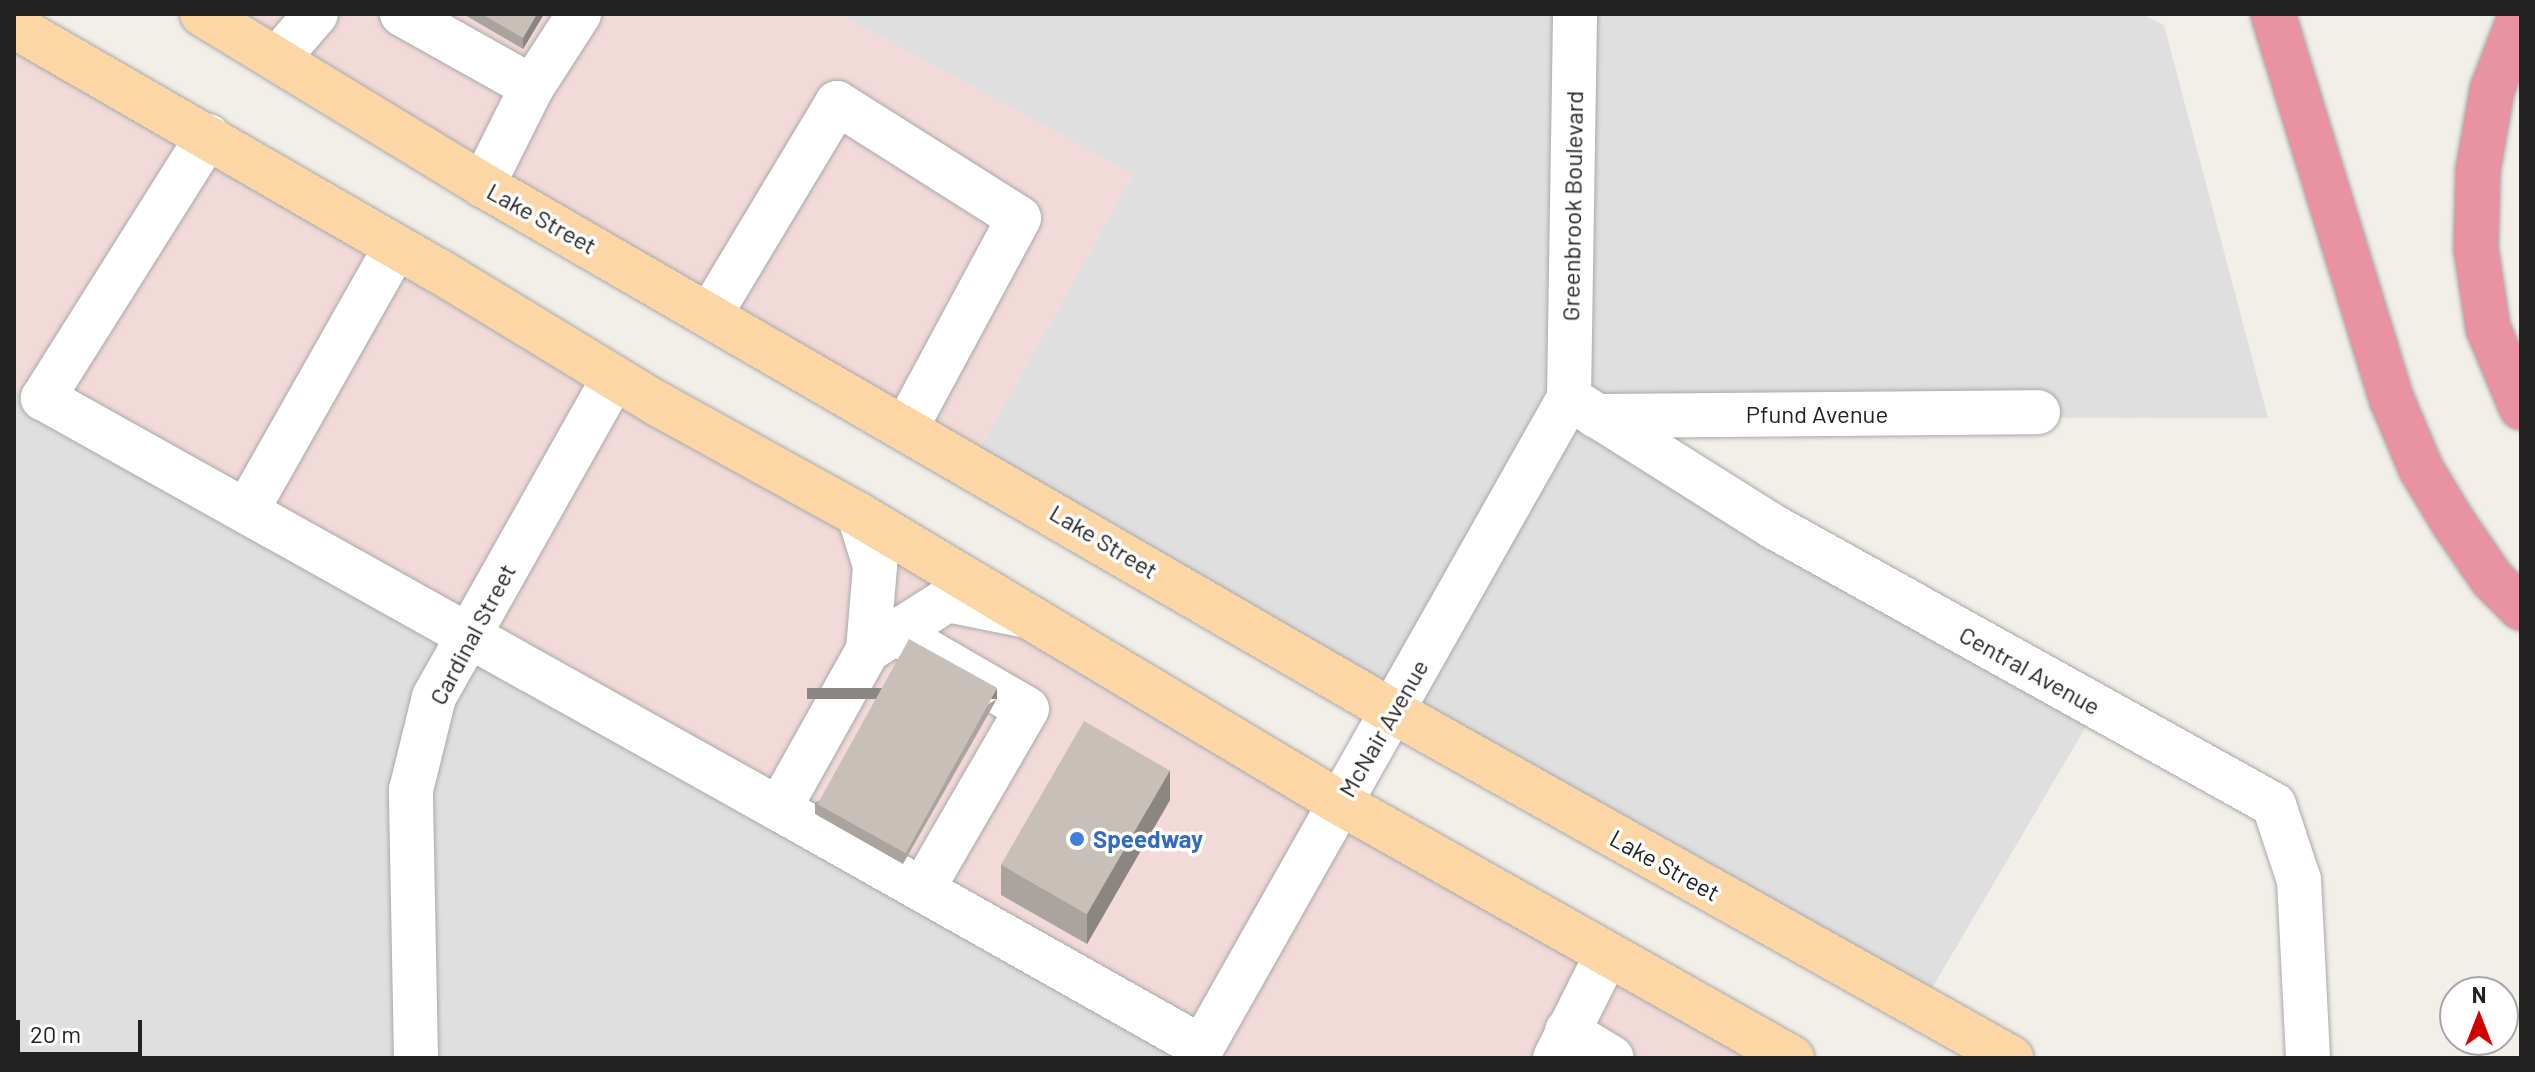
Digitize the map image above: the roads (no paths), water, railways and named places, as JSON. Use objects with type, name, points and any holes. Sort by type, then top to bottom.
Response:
[{"type":"highway","points":[[2273,14],[2398,414],[2421,469],[2453,522],[2492,579],[2521,608]]},
{"type":"highway","points":[[2521,14],[2492,90],[2478,170],[2476,249],[2488,328],[2521,407]]},
{"type":"main road","name":"Lake Street","points":[[202,14],[483,185],[711,313],[1392,711],[2011,1058]]},
{"type":"main road","points":[[14,26],[208,136],[614,378],[859,515],[1023,616],[1340,803],[1606,956],[1792,1058]]},
{"type":"street","points":[[278,58],[316,14]]},
{"type":"street","points":[[402,14],[532,87]]},
{"type":"street","points":[[483,185],[532,87],[579,14]]},
{"type":"street","name":"Greenbrook Boulevard","points":[[1575,14],[1582,407]]},
{"type":"street","points":[[711,313],[837,103],[1019,218],[906,428]]},
{"type":"street","points":[[208,136],[29,389],[470,633],[922,890],[1199,1053]]},
{"type":"street","points":[[247,510],[396,247]]},
{"type":"street","name":"Cardinal Street","points":[[416,1058],[411,790],[434,697],[614,378]]},
{"type":"street","name":"Pfund Avenue","points":[[1582,407],[2038,412]]},
{"type":"street","name":"McNair Avenue","points":[[1199,1053],[1392,711],[1582,407]]},
{"type":"street","name":"Central Avenue","points":[[1582,407],[1774,527],[2274,805],[2299,880],[2308,1058]]},
{"type":"street","points":[[859,515],[875,566],[882,641]]},
{"type":"street","points":[[779,809],[882,641],[947,600],[1023,616]]},
{"type":"street","points":[[882,641],[1027,709],[922,890]]},
{"type":"street","points":[[1606,956],[1561,1044],[1612,1058]]},
{"type":"place","name":"Speedway","points":[[1077,839]]}]
